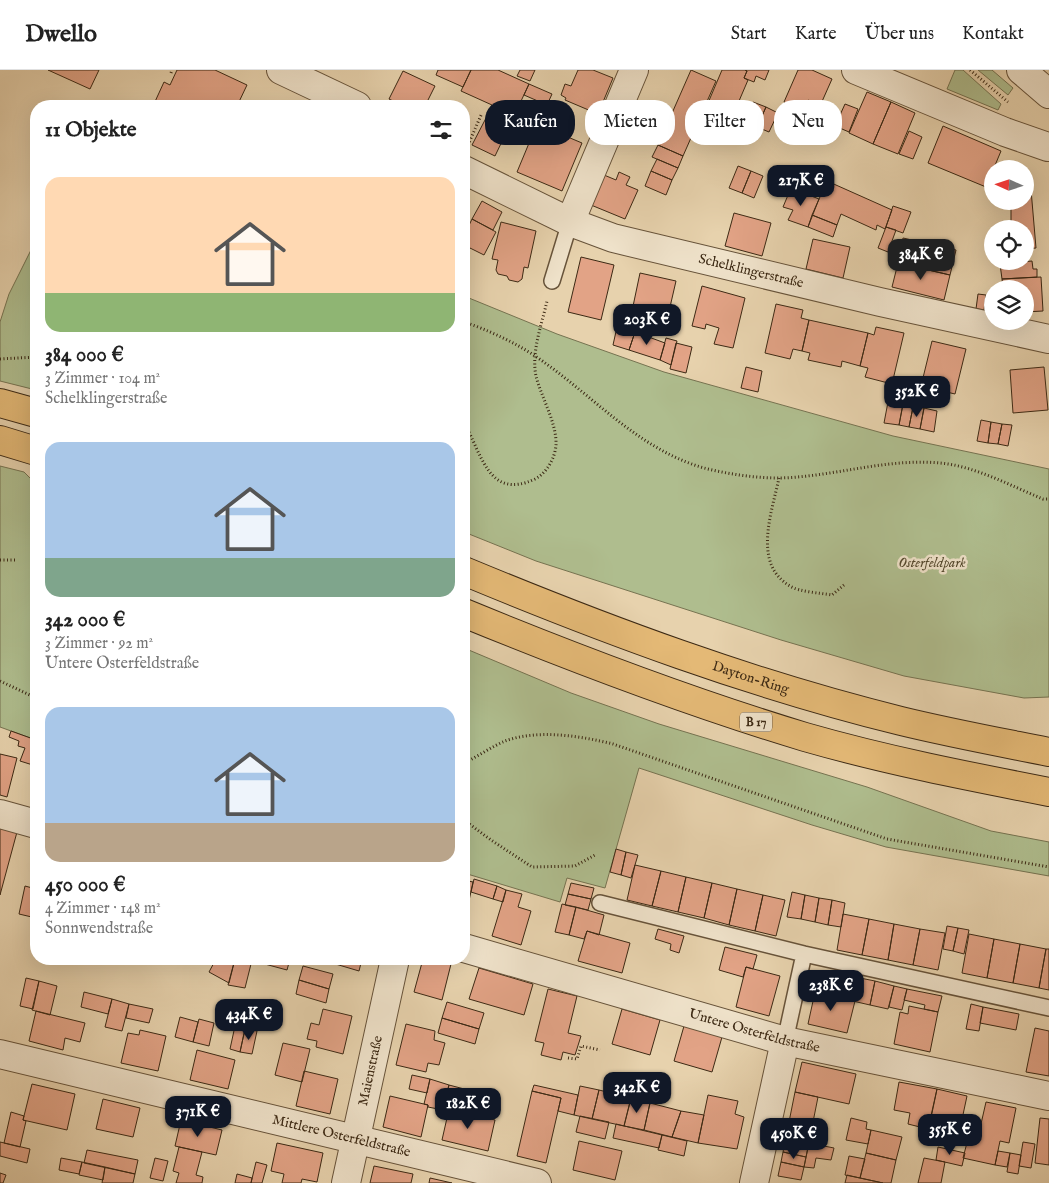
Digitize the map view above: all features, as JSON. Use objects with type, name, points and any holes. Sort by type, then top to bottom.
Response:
[{"type":"highway","points":[[0,403],[30,411]]},
{"type":"highway","points":[[0,440],[30,449]]},
{"type":"highway","name":"Dayton-Ring","points":[[470,573],[642,642],[801,694],[901,721],[1049,752]]},
{"type":"highway","name":"B 17","points":[[470,615],[629,679],[708,707],[891,760],[1049,792]]},
{"type":"street","points":[[281,70],[344,100]]},
{"type":"street","points":[[570,222],[634,70]]},
{"type":"street","points":[[856,70],[1049,150]]},
{"type":"street","points":[[1021,70],[1049,94]]},
{"type":"street","name":"Schelklingerstraße","points":[[470,160],[570,222],[631,243],[1049,339]]},
{"type":"street","points":[[0,814],[30,822]]},
{"type":"street","name":"Untere Osterfeldstraße","points":[[470,950],[785,1041],[1049,1096]]},
{"type":"street","name":"Maienstraße","points":[[346,1183],[394,965]]},
{"type":"street","points":[[754,1183],[785,1041]]},
{"type":"street","name":"Mittlere Osterfeldstraße","points":[[0,1054],[355,1141],[536,1183]]},
{"type":"lane","points":[[552,281],[570,222]]},
{"type":"lane","points":[[600,902],[804,954],[1049,1008]]},
{"type":"lane","points":[[785,1041],[804,954]]},
{"type":"path","points":[[470,147],[482,113]]},
{"type":"path","points":[[470,433],[488,472],[495,479],[503,483],[522,484],[537,478],[548,469],[554,456],[555,435],[536,374],[535,356],[552,281]]},
{"type":"path","points":[[470,325],[535,356],[634,434],[677,458],[705,468],[732,474],[779,478],[874,465],[940,463],[963,466],[1043,500],[1049,499]]},
{"type":"path","points":[[0,359],[30,357]]},
{"type":"path","points":[[779,478],[768,537],[768,557],[775,575],[791,587],[832,594],[844,585]]},
{"type":"path","points":[[0,560],[17,560]]},
{"type":"path","points":[[0,681],[30,695]]},
{"type":"path","points":[[470,761],[506,741],[529,736],[584,737],[613,744],[887,839],[1049,867]]},
{"type":"path","points":[[470,824],[532,867],[575,866],[595,855]]},
{"type":"path","points":[[568,1058],[577,1059],[582,1046],[600,1050]]},
{"type":"green space","points":[[955,70],[963,70],[1001,104],[998,110],[947,89]]},
{"type":"green space","points":[[978,70],[992,70],[1013,88],[1008,95]]},
{"type":"green space","points":[[30,252],[30,388],[0,381],[0,322],[9,294]]},
{"type":"green space","name":"Osterfeldpark","points":[[470,298],[557,334],[664,372],[893,436],[1049,469],[1049,697],[1024,698],[904,676],[781,640],[536,561],[470,534]]},
{"type":"green space","points":[[0,466],[24,472],[30,478],[30,738],[0,727]]},
{"type":"green space","points":[[470,651],[571,693],[659,724],[867,787],[991,831],[1049,842],[1049,876],[886,847],[812,825],[639,768],[605,888],[567,878],[560,902],[470,875]]},
{"type":"building","points":[[48,70],[99,70],[90,89]]},
{"type":"building","points":[[177,70],[215,70],[247,85],[240,100],[156,100],[164,82],[170,85]]},
{"type":"building","points":[[438,70],[471,70],[463,87],[436,75]]},
{"type":"building","points":[[471,70],[498,70],[529,84],[522,100],[485,100],[485,102],[461,91]]},
{"type":"building","points":[[520,70],[535,70],[530,81],[517,76]]},
{"type":"building","points":[[578,70],[593,70],[613,78],[604,100],[585,100],[585,108],[575,104],[575,100],[565,100],[566,98],[561,95],[565,84],[571,86]]},
{"type":"building","points":[[691,70],[716,81],[708,100],[685,100],[685,145],[688,145],[683,156],[658,145],[675,145],[675,106]]},
{"type":"building","points":[[722,70],[747,71],[744,78],[748,80],[739,100],[709,100]]},
{"type":"building","points":[[745,70],[769,70],[765,80],[756,76],[754,82],[744,78],[747,71]]},
{"type":"building","points":[[798,70],[812,70],[832,79],[823,100],[785,100]]},
{"type":"building","points":[[403,71],[435,86],[428,100],[389,99]]},
{"type":"building","points":[[529,84],[552,94],[549,100],[536,100],[524,95]]},
{"type":"building","points":[[867,92],[891,102],[873,144],[849,133]]},
{"type":"building","points":[[891,102],[915,113],[898,154],[873,144]]},
{"type":"building","points":[[845,104],[858,109],[849,132],[842,129],[842,111]]},
{"type":"building","points":[[766,107],[774,111],[774,121],[769,132],[764,130],[764,111]]},
{"type":"building","points":[[485,120],[485,145],[500,145],[495,156],[472,145]]},
{"type":"building","points":[[943,126],[1001,151],[997,160],[984,160],[984,186],[928,163]]},
{"type":"building","points":[[909,131],[922,137],[913,159],[899,154]]},
{"type":"building","points":[[575,140],[582,143],[562,191],[517,172],[528,145],[575,145]]},
{"type":"building","points":[[658,145],[683,156],[678,168],[652,157]]},
{"type":"building","points":[[657,159],[678,168],[672,180],[651,171]]},
{"type":"building","points":[[738,166],[751,171],[742,193],[729,188]]},
{"type":"building","points":[[651,171],[672,180],[666,195],[645,186]]},
{"type":"building","points":[[751,171],[763,176],[754,198],[742,193]]},
{"type":"building","points":[[619,172],[630,177],[626,185],[638,190],[625,219],[591,205],[604,175],[616,180]]},
{"type":"building","points":[[827,181],[892,210],[885,229],[877,225],[876,230],[841,214],[837,225],[812,215]]},
{"type":"building","points":[[791,188],[819,199],[808,227],[788,220],[793,210],[783,207]]},
{"type":"building","points":[[482,201],[502,212],[493,230],[472,219]]},
{"type":"building","points":[[893,206],[911,212],[903,233],[886,227]]},
{"type":"building","points":[[1011,210],[1033,210],[1034,220],[1011,220]]},
{"type":"building","points":[[734,213],[771,223],[762,256],[725,246]]},
{"type":"building","points":[[812,215],[837,225],[833,237],[808,227]]},
{"type":"building","points":[[472,219],[496,232],[484,255],[470,248],[470,223]]},
{"type":"building","points":[[501,222],[536,231],[528,268],[524,267],[522,279],[518,282],[498,274],[496,270],[498,260],[492,259]]},
{"type":"building","points":[[1034,225],[1036,248],[1034,248]]},
{"type":"building","points":[[886,227],[896,230],[888,252],[878,248]]},
{"type":"building","points":[[903,238],[956,250],[950,275],[898,263]]},
{"type":"building","points":[[813,239],[850,247],[843,278],[806,269]]},
{"type":"building","points":[[581,257],[614,265],[601,320],[568,312]]},
{"type":"building","points":[[898,263],[950,275],[944,300],[892,287]]},
{"type":"building","points":[[1037,269],[1037,277],[1002,279],[1001,270]]},
{"type":"building","points":[[640,273],[676,281],[667,320],[632,311]]},
{"type":"building","points":[[1041,277],[1043,311],[1034,312],[1034,280],[1002,279]]},
{"type":"building","points":[[702,286],[745,298],[733,348],[714,344],[719,328],[706,324],[705,329],[692,326]]},
{"type":"building","points":[[978,294],[984,295],[984,310],[976,309]]},
{"type":"building","points":[[776,304],[803,310],[801,318],[809,320],[802,351],[793,349],[790,359],[765,353]]},
{"type":"building","points":[[621,309],[644,314],[638,334],[635,332],[629,350],[613,345]]},
{"type":"building","points":[[809,320],[868,333],[860,366],[842,361],[841,367],[808,360],[810,353],[802,351]]},
{"type":"building","points":[[876,327],[904,333],[892,384],[865,377],[868,368],[860,366],[868,333],[874,335]]},
{"type":"building","points":[[635,332],[665,343],[660,360],[629,350]]},
{"type":"building","points":[[666,338],[677,341],[671,365],[660,360]]},
{"type":"building","points":[[932,341],[966,349],[955,394],[921,386]]},
{"type":"building","points":[[676,343],[692,347],[686,373],[670,369]]},
{"type":"building","points":[[746,367],[762,371],[758,392],[741,388]]},
{"type":"building","points":[[1044,367],[1048,410],[1013,413],[1010,370]]},
{"type":"building","points":[[888,402],[903,404],[899,425],[884,423]]},
{"type":"building","points":[[903,404],[913,407],[909,427],[899,425]]},
{"type":"building","points":[[913,407],[924,408],[920,429],[909,427]]},
{"type":"building","points":[[924,408],[937,411],[934,432],[920,429]]},
{"type":"building","points":[[981,420],[991,422],[988,443],[977,441]]},
{"type":"building","points":[[991,422],[1002,424],[998,444],[988,443]]},
{"type":"building","points":[[1002,424],[1012,425],[1008,446],[998,444]]},
{"type":"building","points":[[11,731],[30,738],[30,764],[20,761],[25,748],[18,746],[19,741],[9,737]]},
{"type":"building","points":[[0,754],[17,758],[7,797],[0,795]]},
{"type":"building","points":[[0,828],[17,832],[0,895]]},
{"type":"building","points":[[616,849],[626,852],[621,875],[610,872]]},
{"type":"building","points":[[626,852],[638,855],[631,878],[621,875]]},
{"type":"building","points":[[635,865],[661,871],[652,906],[627,900]]},
{"type":"building","points":[[661,871],[686,877],[678,912],[652,906]]},
{"type":"building","points":[[686,877],[712,883],[704,918],[678,912]]},
{"type":"building","points":[[474,879],[497,886],[493,899],[471,892]]},
{"type":"building","points":[[470,881],[473,882],[470,896]]},
{"type":"building","points":[[571,883],[594,888],[591,899],[568,894]]},
{"type":"building","points":[[712,883],[737,889],[729,925],[704,918]]},
{"type":"building","points":[[25,886],[30,887],[30,917],[19,914]]},
{"type":"building","points":[[497,886],[506,890],[503,902],[493,899]]},
{"type":"building","points":[[737,889],[763,895],[755,931],[729,925]]},
{"type":"building","points":[[506,890],[522,894],[518,907],[531,911],[521,945],[492,936]]},
{"type":"building","points":[[792,892],[805,895],[801,919],[787,917]]},
{"type":"building","points":[[568,894],[591,899],[588,910],[565,905]]},
{"type":"building","points":[[763,895],[785,900],[776,936],[755,931]]},
{"type":"building","points":[[805,895],[819,898],[815,922],[801,919]]},
{"type":"building","points":[[819,898],[832,900],[828,925],[815,922]]},
{"type":"building","points":[[832,900],[845,903],[841,927],[828,925]]},
{"type":"building","points":[[562,904],[576,907],[569,935],[555,932]]},
{"type":"building","points":[[576,907],[604,915],[599,935],[587,931],[584,939],[569,935]]},
{"type":"building","points":[[843,914],[869,919],[862,955],[837,950]]},
{"type":"building","points":[[869,919],[894,924],[888,960],[862,955]]},
{"type":"building","points":[[894,924],[920,929],[913,965],[888,960]]},
{"type":"building","points":[[947,926],[958,928],[953,951],[943,949]]},
{"type":"building","points":[[958,928],[969,930],[964,954],[953,951]]},
{"type":"building","points":[[658,929],[684,936],[679,953],[670,950],[671,944],[655,939]]},
{"type":"building","points":[[920,929],[945,933],[938,970],[913,965]]},
{"type":"building","points":[[587,931],[630,943],[622,973],[578,961]]},
{"type":"building","points":[[969,934],[994,939],[987,978],[962,973]]},
{"type":"building","points":[[994,939],[1020,944],[1013,983],[987,978]]},
{"type":"building","points":[[1020,944],[1046,949],[1039,988],[1013,983]]},
{"type":"building","points":[[725,947],[757,955],[753,969],[746,967],[743,977],[719,970]]},
{"type":"building","points":[[1046,949],[1049,949],[1049,990],[1039,988]]},
{"type":"building","points":[[213,965],[234,965],[229,983],[209,972]]},
{"type":"building","points":[[233,965],[251,965],[245,988],[228,985]]},
{"type":"building","points":[[268,965],[288,965],[287,970]]},
{"type":"building","points":[[339,965],[360,965],[359,971]]},
{"type":"building","points":[[421,965],[451,965],[442,1000],[414,992]]},
{"type":"building","points":[[303,966],[333,974],[329,989],[299,980]]},
{"type":"building","points":[[746,967],[780,976],[769,1016],[736,1007]]},
{"type":"building","points":[[479,968],[533,984],[524,1015],[469,999]]},
{"type":"building","points":[[850,976],[875,981],[870,1005],[844,999]]},
{"type":"building","points":[[26,978],[39,981],[33,1009],[20,1006]]},
{"type":"building","points":[[299,980],[329,989],[326,1003],[296,994]]},
{"type":"building","points":[[39,981],[57,986],[50,1015],[32,1010]]},
{"type":"building","points":[[875,981],[894,986],[888,1009],[870,1005]]},
{"type":"building","points":[[894,986],[907,989],[902,1010],[889,1007]]},
{"type":"building","points":[[548,989],[577,996],[568,1033],[581,1036],[575,1055],[563,1052],[561,1060],[541,1055],[544,1043],[535,1041]]},
{"type":"building","points":[[907,989],[942,996],[938,1012],[924,1009],[925,1005],[904,1000]]},
{"type":"building","points":[[84,992],[112,999],[108,1014],[81,1007]]},
{"type":"building","points":[[815,992],[855,1001],[847,1033],[808,1024]]},
{"type":"building","points":[[112,999],[129,1004],[122,1031],[105,1027]]},
{"type":"building","points":[[447,1002],[484,1013],[479,1029],[442,1018]]},
{"type":"building","points":[[129,1004],[153,1009],[149,1023],[126,1018]]},
{"type":"building","points":[[971,1004],[983,1007],[979,1031],[966,1029]]},
{"type":"building","points":[[909,1006],[938,1012],[930,1052],[894,1044],[900,1012],[908,1014]]},
{"type":"building","points":[[983,1007],[1019,1014],[1016,1030],[980,1023]]},
{"type":"building","points":[[323,1009],[352,1016],[343,1054],[316,1047],[317,1041],[307,1039],[311,1023],[319,1025]]},
{"type":"building","points":[[622,1009],[660,1020],[650,1055],[612,1044]]},
{"type":"building","points":[[36,1011],[85,1023],[80,1042],[65,1038],[63,1050],[29,1041]]},
{"type":"building","points":[[180,1017],[198,1022],[193,1042],[175,1037]]},
{"type":"building","points":[[442,1018],[479,1029],[475,1044],[438,1033]]},
{"type":"building","points":[[199,1019],[214,1023],[209,1046],[193,1042]]},
{"type":"building","points":[[406,1024],[435,1031],[434,1040],[445,1043],[439,1065],[428,1063],[426,1072],[396,1065]]},
{"type":"building","points":[[235,1026],[245,1029],[240,1052],[230,1049]]},
{"type":"building","points":[[684,1026],[722,1037],[712,1072],[674,1061]]},
{"type":"building","points":[[1035,1028],[1049,1031],[1049,1076],[1026,1072]]},
{"type":"building","points":[[245,1029],[257,1031],[252,1054],[240,1052]]},
{"type":"building","points":[[140,1030],[166,1036],[158,1071],[121,1063],[128,1033],[139,1035]]},
{"type":"building","points":[[283,1043],[310,1049],[302,1082],[275,1075]]},
{"type":"building","points":[[197,1050],[235,1060],[228,1089],[190,1080]]},
{"type":"building","points":[[802,1062],[856,1074],[849,1104],[795,1092]]},
{"type":"building","points":[[304,1071],[338,1079],[330,1114],[296,1106]]},
{"type":"building","points":[[412,1075],[430,1079],[427,1093],[409,1089]]},
{"type":"building","points":[[430,1079],[449,1085],[443,1110],[428,1107],[428,1105],[424,1104]]},
{"type":"building","points":[[899,1082],[937,1089],[928,1129],[908,1124],[910,1113],[894,1110]]},
{"type":"building","points":[[32,1084],[75,1094],[67,1130],[23,1120]]},
{"type":"building","points":[[449,1085],[487,1095],[485,1104],[466,1099],[465,1104],[445,1099]]},
{"type":"building","points":[[534,1085],[578,1095],[574,1115],[558,1111],[561,1098],[532,1091]]},
{"type":"building","points":[[580,1086],[599,1090],[592,1119],[574,1115]]},
{"type":"building","points":[[937,1089],[967,1096],[961,1124],[943,1120],[938,1144],[926,1142]]},
{"type":"building","points":[[599,1090],[631,1098],[624,1126],[592,1119]]},
{"type":"building","points":[[532,1091],[561,1098],[546,1163],[517,1156]]},
{"type":"building","points":[[795,1092],[818,1097],[806,1157],[783,1152]]},
{"type":"building","points":[[708,1095],[738,1101],[735,1114],[744,1117],[737,1149],[698,1143]]},
{"type":"building","points":[[390,1096],[428,1105],[421,1137],[383,1127]]},
{"type":"building","points":[[631,1098],[650,1103],[644,1130],[624,1126]]},
{"type":"building","points":[[103,1099],[140,1108],[133,1137],[96,1129]]},
{"type":"building","points":[[986,1102],[1016,1108],[1009,1143],[1000,1141],[995,1165],[963,1158],[969,1135],[978,1137]]},
{"type":"building","points":[[650,1103],[681,1111],[672,1137],[644,1130]]},
{"type":"building","points":[[449,1109],[495,1120],[488,1151],[442,1140]]},
{"type":"building","points":[[681,1111],[704,1115],[698,1143],[672,1137]]},
{"type":"building","points":[[11,1112],[24,1116],[23,1120],[26,1121],[20,1147],[4,1143]]},
{"type":"building","points":[[580,1116],[609,1122],[605,1139],[576,1132]]},
{"type":"building","points":[[851,1118],[867,1122],[866,1129],[871,1130],[868,1144],[846,1140]]},
{"type":"building","points":[[1040,1118],[1049,1119],[1049,1165],[1035,1163]]},
{"type":"building","points":[[181,1120],[222,1130],[216,1155],[175,1146]]},
{"type":"building","points":[[616,1124],[662,1135],[659,1148],[613,1138]]},
{"type":"building","points":[[871,1130],[902,1137],[896,1160],[866,1153]]},
{"type":"building","points":[[662,1135],[687,1141],[684,1156],[658,1150]]},
{"type":"building","points":[[579,1141],[622,1151],[615,1180],[573,1170]]},
{"type":"building","points":[[0,1142],[30,1149],[27,1163],[0,1156]]},
{"type":"building","points":[[1023,1142],[1035,1144],[1031,1168],[1019,1166]]},
{"type":"building","points":[[277,1143],[323,1153],[317,1182],[302,1179],[301,1183],[282,1183],[284,1174],[271,1171]]},
{"type":"building","points":[[809,1143],[834,1148],[831,1160],[816,1158],[814,1168],[804,1167]]},
{"type":"building","points":[[179,1147],[202,1152],[196,1175],[203,1177],[202,1183],[176,1183],[179,1173],[173,1171]]},
{"type":"building","points":[[938,1147],[965,1153],[962,1166],[936,1160]]},
{"type":"building","points":[[87,1150],[138,1160],[135,1174],[84,1163]]},
{"type":"building","points":[[998,1151],[1010,1153],[1007,1167],[995,1165]]},
{"type":"building","points":[[783,1152],[806,1157],[804,1167],[781,1162]]},
{"type":"building","points":[[866,1153],[896,1160],[891,1183],[860,1178]]},
{"type":"building","points":[[1010,1153],[1021,1155],[1018,1174],[1007,1172]]},
{"type":"building","points":[[849,1156],[865,1159],[860,1178],[845,1175]]},
{"type":"building","points":[[61,1158],[82,1162],[79,1174],[59,1170]]},
{"type":"building","points":[[155,1158],[168,1161],[163,1181],[150,1178]]},
{"type":"building","points":[[924,1158],[945,1162],[941,1183],[918,1183]]},
{"type":"building","points":[[82,1162],[105,1167],[103,1180],[79,1175]]},
{"type":"building","points":[[256,1162],[267,1165],[262,1183],[251,1183]]},
{"type":"building","points":[[781,1162],[804,1167],[801,1180],[778,1176]]},
{"type":"building","points":[[374,1166],[413,1174],[411,1183],[370,1183]]},
{"type":"building","points":[[105,1167],[135,1174],[133,1183],[102,1183]]},
{"type":"building","points":[[0,1173],[6,1175],[3,1183],[0,1183]]},
{"type":"building","points":[[237,1174],[252,1178],[251,1183],[235,1183]]},
{"type":"building","points":[[847,1175],[860,1178],[883,1183],[845,1183]]},
{"type":"building","points":[[430,1178],[452,1183],[429,1183]]}]
